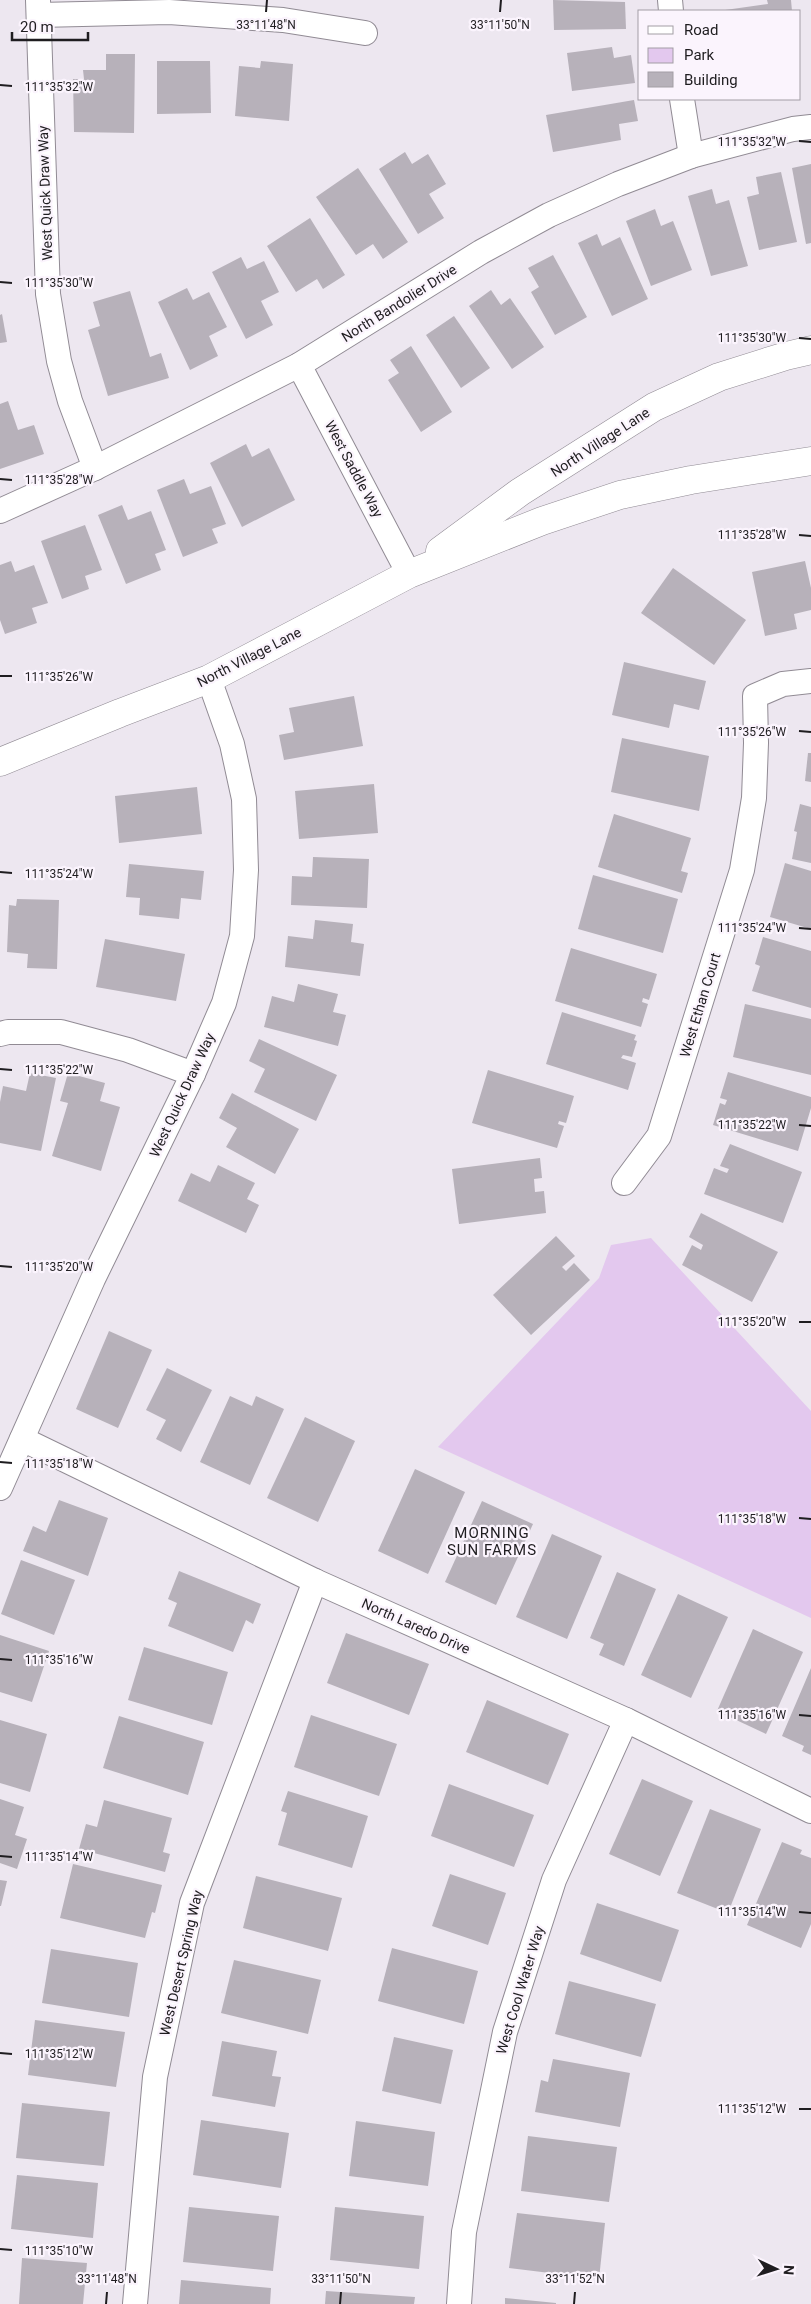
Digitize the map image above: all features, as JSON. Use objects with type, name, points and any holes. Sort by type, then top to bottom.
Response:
[{"type":"street","points":[[38,8],[169,12],[283,20],[366,33]]},
{"type":"street","name":"West Quick Draw Way","points":[[38,8],[48,294],[59,361],[70,401],[95,468]]},
{"type":"street","points":[[682,100],[691,156]]},
{"type":"street","name":"North Bandolier Drive","points":[[0,511],[95,468],[299,365],[481,252],[550,215],[618,184],[691,156],[794,129],[811,127]]},
{"type":"street","name":"North Village Lane","points":[[409,574],[520,492],[654,407],[719,377],[811,350]]},
{"type":"street","name":"West Saddle Way","points":[[299,365],[409,574]]},
{"type":"street","name":"North Village Lane","points":[[0,762],[209,679],[409,574],[542,521],[620,495],[691,480],[811,461]]},
{"type":"street","name":"West Quick Draw Way","points":[[0,1488],[93,1279],[193,1074],[224,1003],[242,936],[246,870],[244,799],[232,744],[209,679]]},
{"type":"street","name":"West Ethan Court","points":[[624,1183],[659,1136],[742,870],[754,798],[755,696],[783,684],[811,681]]},
{"type":"street","points":[[0,1034],[8,1032],[61,1032],[128,1050],[193,1074]]},
{"type":"street","name":"North Laredo Drive","points":[[22,1439],[314,1581],[626,1720],[811,1811]]},
{"type":"street","name":"West Desert Spring Way","points":[[135,2304],[155,2076],[192,1904],[314,1581]]},
{"type":"street","name":"West Cool Water Way","points":[[459,2304],[464,2232],[505,2032],[554,1880],[626,1720]]},
{"type":"green space","points":[[651,1238],[811,1411],[811,1618],[438,1447],[599,1278],[611,1245]]},
{"type":"building","points":[[553,0],[625,2],[626,29],[554,30]]},
{"type":"building","points":[[767,0],[791,0],[792,10],[725,10],[768,4]]},
{"type":"building","points":[[612,47],[614,58],[631,55],[635,83],[572,91],[567,53]]},
{"type":"building","points":[[106,54],[135,54],[134,133],[74,132],[73,79],[84,79],[83,70],[106,70]]},
{"type":"building","points":[[157,61],[210,61],[211,113],[157,114]]},
{"type":"building","points":[[261,61],[293,64],[289,121],[235,116],[239,66],[260,68]]},
{"type":"building","points":[[634,100],[638,121],[619,124],[621,140],[553,152],[546,115]]},
{"type":"building","points":[[405,152],[412,164],[428,154],[446,184],[429,194],[444,218],[418,234],[379,169]]},
{"type":"building","points":[[811,164],[811,243],[806,244],[792,168]]},
{"type":"building","points":[[358,168],[408,242],[383,259],[373,244],[356,255],[316,197]]},
{"type":"building","points":[[781,172],[797,242],[759,250],[747,197],[759,194],[756,177]]},
{"type":"building","points":[[712,189],[716,204],[729,200],[748,266],[711,276],[688,196]]},
{"type":"building","points":[[655,209],[661,226],[673,221],[692,270],[651,286],[626,221]]},
{"type":"building","points":[[310,218],[345,275],[323,289],[317,279],[296,292],[267,246]]},
{"type":"building","points":[[597,234],[602,246],[620,237],[648,299],[612,316],[578,243]]},
{"type":"building","points":[[553,255],[587,317],[555,335],[531,292],[539,287],[528,268]]},
{"type":"building","points":[[241,257],[247,269],[264,261],[279,292],[261,301],[273,325],[246,339],[212,272]]},
{"type":"building","points":[[187,288],[193,300],[209,292],[227,327],[209,336],[218,356],[190,370],[158,302]]},
{"type":"building","points":[[491,290],[501,305],[510,298],[544,347],[512,369],[469,306]]},
{"type":"building","points":[[130,291],[150,357],[161,353],[169,378],[108,396],[88,330],[100,326],[93,302]]},
{"type":"building","points":[[2,314],[7,342],[0,343],[0,315]]},
{"type":"building","points":[[454,316],[490,368],[461,388],[426,335]]},
{"type":"building","points":[[411,346],[452,412],[421,432],[388,380],[399,373],[390,360]]},
{"type":"building","points":[[8,401],[18,430],[34,425],[44,454],[0,469],[0,404]]},
{"type":"building","points":[[246,444],[252,457],[269,448],[295,500],[242,527],[210,463]]},
{"type":"building","points":[[184,479],[190,494],[211,486],[226,524],[212,529],[218,543],[183,557],[157,490]]},
{"type":"building","points":[[122,505],[128,520],[151,511],[166,550],[155,554],[161,570],[126,584],[98,515]]},
{"type":"building","points":[[85,525],[102,570],[85,576],[89,589],[62,599],[41,541]]},
{"type":"building","points":[[11,561],[15,572],[34,565],[48,603],[32,608],[37,623],[5,634],[0,620],[0,565]]},
{"type":"building","points":[[805,561],[811,588],[811,610],[794,614],[797,629],[765,636],[752,572]]},
{"type":"building","points":[[673,568],[746,620],[714,665],[641,613]]},
{"type":"building","points":[[624,662],[706,681],[699,710],[674,704],[669,728],[612,715]]},
{"type":"building","points":[[354,696],[363,746],[284,760],[279,735],[294,732],[289,708]]},
{"type":"building","points":[[622,738],[709,756],[699,811],[611,792]]},
{"type":"building","points":[[808,753],[811,753],[811,782],[805,781]]},
{"type":"building","points":[[374,784],[378,833],[299,839],[295,791]]},
{"type":"building","points":[[197,787],[202,834],[119,843],[115,796]]},
{"type":"building","points":[[800,804],[811,807],[811,863],[792,859],[797,832],[794,831]]},
{"type":"building","points":[[614,814],[691,838],[681,871],[688,873],[682,893],[598,867]]},
{"type":"building","points":[[313,857],[369,859],[367,908],[291,905],[292,876],[312,877]]},
{"type":"building","points":[[785,863],[811,871],[811,929],[770,917]]},
{"type":"building","points":[[129,864],[204,871],[201,900],[181,898],[179,919],[139,915],[140,898],[126,897]]},
{"type":"building","points":[[593,875],[678,899],[663,953],[578,929]]},
{"type":"building","points":[[17,899],[59,900],[57,969],[27,968],[28,954],[7,952],[9,905],[16,906]]},
{"type":"building","points":[[315,920],[353,924],[351,942],[364,944],[360,976],[285,967],[288,936],[313,939]]},
{"type":"building","points":[[763,937],[811,951],[811,1008],[752,991],[760,966],[755,964]]},
{"type":"building","points":[[105,939],[185,954],[176,1001],[96,987]]},
{"type":"building","points":[[571,948],[657,974],[649,1000],[643,998],[642,1002],[648,1004],[641,1027],[555,1001]]},
{"type":"building","points":[[298,984],[338,994],[333,1012],[346,1015],[338,1046],[264,1027],[272,996],[294,1002]]},
{"type":"building","points":[[745,1004],[811,1019],[811,1075],[733,1057]]},
{"type":"building","points":[[562,1012],[636,1035],[634,1040],[637,1041],[632,1057],[623,1055],[621,1058],[636,1063],[628,1090],[546,1064]]},
{"type":"building","points":[[259,1039],[337,1075],[316,1121],[254,1092],[265,1069],[249,1061]]},
{"type":"building","points":[[488,1070],[574,1096],[566,1123],[559,1121],[558,1124],[564,1126],[557,1148],[472,1123]]},
{"type":"building","points":[[728,1072],[811,1097],[811,1108],[798,1151],[713,1125],[720,1103],[725,1105],[727,1100],[720,1098]]},
{"type":"building","points":[[30,1073],[56,1078],[41,1151],[0,1143],[0,1102],[3,1086],[26,1091]]},
{"type":"building","points":[[68,1073],[105,1083],[100,1101],[120,1107],[101,1171],[52,1156],[68,1103],[60,1101]]},
{"type":"building","points":[[232,1093],[299,1129],[275,1174],[226,1147],[237,1128],[219,1118]]},
{"type":"building","points":[[730,1144],[802,1172],[783,1223],[704,1194],[714,1168],[727,1173],[729,1169],[720,1166]]},
{"type":"building","points":[[540,1158],[542,1178],[534,1179],[535,1192],[544,1191],[546,1213],[459,1224],[452,1169]]},
{"type":"building","points":[[218,1165],[255,1183],[247,1199],[259,1205],[246,1233],[178,1201],[191,1173],[210,1182]]},
{"type":"building","points":[[701,1213],[778,1252],[752,1302],[682,1265],[692,1245],[701,1250],[703,1245],[689,1237]]},
{"type":"building","points":[[556,1236],[575,1256],[562,1267],[566,1271],[574,1263],[590,1280],[531,1335],[493,1295]]},
{"type":"building","points":[[109,1331],[152,1350],[118,1428],[76,1409]]},
{"type":"building","points":[[167,1368],[212,1390],[181,1452],[156,1439],[166,1420],[146,1410]]},
{"type":"building","points":[[230,1396],[252,1406],[256,1396],[284,1409],[250,1485],[200,1462]]},
{"type":"building","points":[[305,1417],[355,1441],[318,1522],[267,1498]]},
{"type":"building","points":[[415,1469],[465,1492],[428,1574],[378,1551]]},
{"type":"building","points":[[59,1500],[108,1518],[88,1576],[23,1551],[33,1526],[46,1532]]},
{"type":"building","points":[[482,1501],[533,1524],[496,1605],[445,1582]]},
{"type":"building","points":[[552,1534],[602,1556],[567,1639],[516,1617]]},
{"type":"building","points":[[21,1560],[75,1580],[54,1635],[1,1614]]},
{"type":"building","points":[[179,1571],[261,1604],[253,1624],[246,1620],[233,1652],[168,1626],[177,1603],[168,1599]]},
{"type":"building","points":[[617,1572],[656,1589],[624,1666],[599,1655],[604,1644],[590,1638]]},
{"type":"building","points":[[678,1594],[728,1617],[691,1698],[641,1675]]},
{"type":"building","points":[[753,1629],[803,1652],[766,1734],[717,1711]]},
{"type":"building","points":[[346,1633],[429,1664],[409,1715],[327,1683]]},
{"type":"building","points":[[0,1635],[49,1651],[32,1702],[0,1692]]},
{"type":"building","points":[[144,1647],[228,1672],[212,1725],[128,1700]]},
{"type":"building","points":[[811,1668],[811,1755],[802,1751],[804,1746],[782,1736]]},
{"type":"building","points":[[487,1700],[569,1734],[548,1785],[466,1752]]},
{"type":"building","points":[[311,1715],[397,1744],[379,1796],[294,1767]]},
{"type":"building","points":[[119,1716],[204,1742],[188,1795],[103,1768]]},
{"type":"building","points":[[0,1720],[47,1734],[30,1792],[0,1783]]},
{"type":"building","points":[[642,1779],[693,1801],[660,1876],[609,1854]]},
{"type":"building","points":[[449,1784],[534,1815],[514,1867],[431,1836]]},
{"type":"building","points":[[288,1791],[368,1816],[352,1868],[278,1845],[287,1813],[281,1811]]},
{"type":"building","points":[[0,1799],[24,1807],[15,1835],[27,1839],[17,1869],[0,1863]]},
{"type":"building","points":[[104,1800],[172,1818],[163,1852],[170,1854],[165,1872],[79,1849],[86,1824],[97,1827]]},
{"type":"building","points":[[710,1809],[761,1829],[728,1913],[677,1893]]},
{"type":"building","points":[[782,1842],[802,1850],[800,1854],[811,1858],[811,1924],[801,1948],[747,1925]]},
{"type":"building","points":[[73,1864],[162,1885],[155,1913],[152,1912],[145,1938],[60,1918]]},
{"type":"building","points":[[450,1874],[506,1893],[488,1945],[432,1926]]},
{"type":"building","points":[[256,1876],[342,1898],[328,1951],[243,1928]]},
{"type":"building","points":[[0,1880],[7,1881],[1,1906],[0,1906]]},
{"type":"building","points":[[597,1903],[679,1930],[661,1982],[580,1954]]},
{"type":"building","points":[[392,1948],[478,1971],[464,2024],[378,2001]]},
{"type":"building","points":[[51,1949],[138,1963],[129,2017],[42,2003]]},
{"type":"building","points":[[234,1960],[321,1980],[308,2034],[221,2013]]},
{"type":"building","points":[[569,1981],[656,2004],[641,2057],[555,2034]]},
{"type":"building","points":[[35,2020],[125,2032],[116,2087],[28,2075]]},
{"type":"building","points":[[394,2037],[453,2050],[441,2104],[382,2091]]},
{"type":"building","points":[[222,2041],[277,2051],[272,2076],[281,2077],[275,2107],[212,2096]]},
{"type":"building","points":[[553,2059],[630,2073],[620,2127],[535,2112],[541,2080],[548,2082]]},
{"type":"building","points":[[22,2103],[110,2112],[104,2166],[16,2158]]},
{"type":"building","points":[[201,2120],[289,2133],[281,2188],[193,2175]]},
{"type":"building","points":[[356,2121],[435,2132],[428,2186],[349,2176]]},
{"type":"building","points":[[528,2136],[617,2147],[609,2202],[521,2191]]},
{"type":"building","points":[[17,2175],[98,2183],[93,2238],[11,2229]]},
{"type":"building","points":[[189,2207],[279,2216],[273,2271],[183,2262]]},
{"type":"building","points":[[335,2207],[424,2216],[419,2269],[330,2260]]},
{"type":"building","points":[[517,2213],[605,2223],[599,2279],[509,2268]]},
{"type":"building","points":[[22,2258],[87,2263],[83,2304],[19,2304]]},
{"type":"building","points":[[181,2280],[271,2288],[270,2304],[179,2304]]},
{"type":"building","points":[[326,2291],[415,2297],[414,2304],[325,2304]]},
{"type":"building","points":[[505,2298],[556,2303],[556,2304],[505,2304]]},
{"type":"district","name":"MORNING SUN FARMS","points":[[492,1542]]}]
